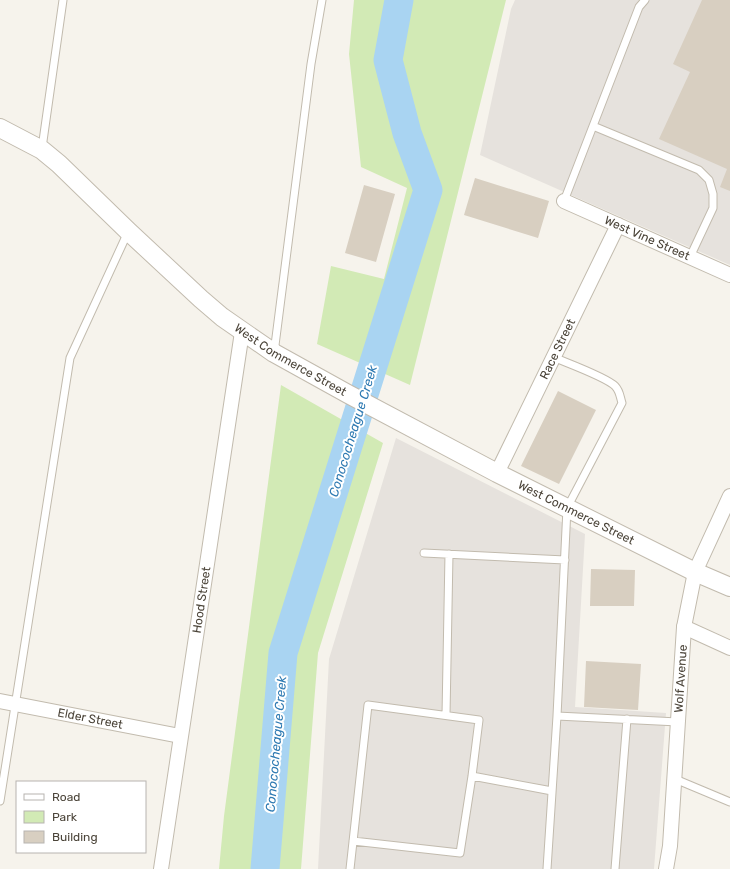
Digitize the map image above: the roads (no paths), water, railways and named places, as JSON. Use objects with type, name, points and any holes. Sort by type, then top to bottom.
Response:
[{"type":"street","name":"West Commerce Street","points":[[0,128],[42,150],[201,299],[242,332],[274,353],[496,473],[696,572],[730,587]]},
{"type":"street","name":"West Vine Street","points":[[564,201],[730,275]]},
{"type":"street","name":"Race Street","points":[[496,473],[618,225]]},
{"type":"street","name":"Hood Street","points":[[160,869],[242,332]]},
{"type":"street","name":"Wolf Avenue","points":[[666,869],[670,846],[675,779],[684,627],[696,572],[730,496]]},
{"type":"street","points":[[684,627],[730,648]]},
{"type":"street","name":"Elder Street","points":[[0,701],[180,736]]},
{"type":"lane","points":[[42,150],[63,0]]},
{"type":"lane","points":[[274,353],[311,64],[322,0]]},
{"type":"lane","points":[[564,201],[640,7],[645,0]]},
{"type":"lane","points":[[593,126],[699,170],[708,180],[713,194],[713,208],[690,257]]},
{"type":"lane","points":[[0,801],[70,358],[128,231]]},
{"type":"lane","points":[[547,869],[557,716],[567,508],[622,403],[620,393],[615,386],[607,380],[553,357]]},
{"type":"lane","points":[[424,553],[565,560]]},
{"type":"lane","points":[[446,715],[449,554]]},
{"type":"lane","points":[[350,869],[353,841],[368,705],[479,720],[460,853],[353,841]]},
{"type":"lane","points":[[557,716],[678,722]]},
{"type":"lane","points":[[615,869],[627,719]]},
{"type":"lane","points":[[472,776],[552,791]]},
{"type":"lane","points":[[675,779],[730,802]]},
{"type":"waterway","name":"Conococheague Creek","points":[[265,869],[283,653],[428,190],[407,133],[388,60],[399,0]]}]
